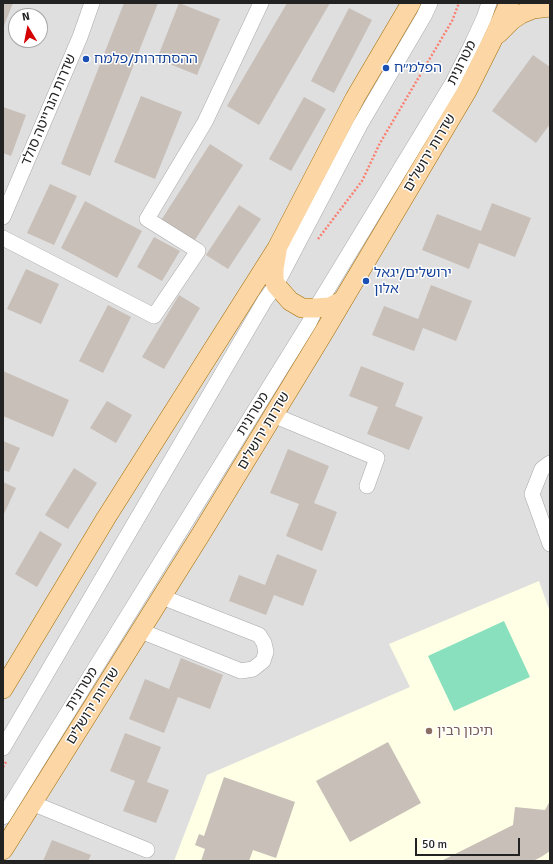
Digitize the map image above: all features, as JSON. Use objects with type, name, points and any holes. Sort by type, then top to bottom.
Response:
[{"type":"main road","points":[[3,689],[106,518],[277,248],[355,98],[411,3]]},
{"type":"main road","name":"שדרות ירושלים","points":[[3,850],[162,597],[343,300],[467,90],[493,39],[509,3]]},
{"type":"main road","points":[[493,39],[512,20],[521,14],[533,9],[550,7]]},
{"type":"main road","points":[[277,248],[274,269],[276,285],[290,301],[302,308],[316,308],[330,307],[343,300]]},
{"type":"street","name":"שדרות הנרייטה סולד","points":[[3,216],[80,37],[92,3]]},
{"type":"street","points":[[3,238],[154,316],[198,251],[147,220],[205,122],[261,3]]},
{"type":"street","points":[[3,748],[265,300],[276,285],[360,125],[424,16],[430,3]]},
{"type":"street","name":"מטרונית","points":[[3,817],[305,330],[316,308],[452,84],[484,18],[489,3]]},
{"type":"street","points":[[273,415],[377,458],[367,486]]},
{"type":"street","points":[[550,463],[542,469],[532,494],[550,544]]},
{"type":"street","points":[[140,631],[241,671],[253,669],[262,662],[266,652],[264,643],[259,635],[162,597]]},
{"type":"street","points":[[32,803],[147,850]]},
{"type":"path","points":[[317,240],[362,180],[380,143],[452,21],[459,3]]},
{"type":"shaded area","points":[[3,3],[550,3],[550,861],[3,861]]},
{"type":"shaded area","name":"תיכון רבין","points":[[539,581],[550,612],[550,861],[174,861],[207,775],[410,687],[389,644]]},
{"type":"green space","points":[[504,621],[530,677],[454,711],[428,656]]},
{"type":"building","points":[[3,3],[13,3],[11,8],[8,8],[8,16],[3,28]]},
{"type":"building","points":[[124,3],[158,3],[90,176],[61,164]]},
{"type":"building","points":[[179,3],[220,19],[197,75],[157,59]]},
{"type":"building","points":[[287,3],[330,3],[259,125],[227,106]]},
{"type":"building","points":[[349,8],[372,20],[334,93],[311,81]]},
{"type":"building","points":[[533,55],[550,67],[550,124],[536,143],[492,111]]},
{"type":"building","points":[[141,96],[182,112],[155,179],[114,162]]},
{"type":"building","points":[[304,97],[326,109],[291,171],[269,159]]},
{"type":"building","points":[[3,107],[26,115],[11,156],[3,153]]},
{"type":"building","points":[[210,144],[243,165],[193,243],[160,222]]},
{"type":"building","points":[[50,184],[77,196],[54,245],[27,233]]},
{"type":"building","points":[[85,201],[142,231],[117,278],[61,248]]},
{"type":"building","points":[[492,203],[531,218],[515,257],[479,243],[469,269],[422,250],[437,214],[481,231]]},
{"type":"building","points":[[239,205],[261,219],[228,269],[206,255]]},
{"type":"building","points":[[154,237],[180,251],[162,281],[137,267]]},
{"type":"building","points":[[26,269],[59,284],[41,324],[7,309]]},
{"type":"building","points":[[431,285],[472,301],[456,341],[423,328],[414,351],[372,335],[384,306],[418,319]]},
{"type":"building","points":[[179,295],[200,308],[164,369],[142,357]]},
{"type":"building","points":[[108,305],[131,317],[103,373],[79,361]]},
{"type":"building","points":[[361,366],[404,383],[395,406],[423,417],[409,450],[367,434],[378,407],[349,396]]},
{"type":"building","points":[[3,371],[69,400],[53,437],[3,416]]},
{"type":"building","points":[[107,401],[132,415],[116,443],[90,428]]},
{"type":"building","points":[[3,441],[20,448],[9,472],[3,470]]},
{"type":"building","points":[[288,449],[329,466],[314,503],[337,512],[322,551],[286,536],[299,504],[270,493]]},
{"type":"building","points":[[74,468],[97,483],[68,529],[45,515]]},
{"type":"building","points":[[3,482],[16,488],[3,516]]},
{"type":"building","points":[[40,531],[62,544],[37,587],[15,574]]},
{"type":"building","points":[[277,554],[317,570],[303,606],[274,595],[266,615],[229,601],[239,575],[265,585]]},
{"type":"building","points":[[181,658],[223,675],[210,709],[178,697],[164,733],[129,719],[145,679],[169,689]]},
{"type":"building","points":[[125,733],[161,747],[147,782],[169,790],[156,823],[123,811],[135,781],[110,771]]},
{"type":"building","points":[[388,742],[421,803],[350,842],[316,781]]},
{"type":"building","points":[[224,777],[295,802],[276,858],[253,850],[249,861],[201,861],[205,849],[195,845],[199,834],[204,836]]},
{"type":"building","points":[[550,801],[550,851],[541,857],[533,861],[441,861],[513,825],[515,807],[545,810]]},
{"type":"building","points":[[52,840],[91,855],[88,861],[43,861]]},
{"type":"place","name":"ההסתדרות/פלמח","points":[[86,59]]},
{"type":"place","name":"הפלמ״ח","points":[[386,68]]},
{"type":"place","name":"ירושלים/יגאל אלון","points":[[366,281]]},
{"type":"place","name":"תיכון רבין","points":[[429,731]]}]
